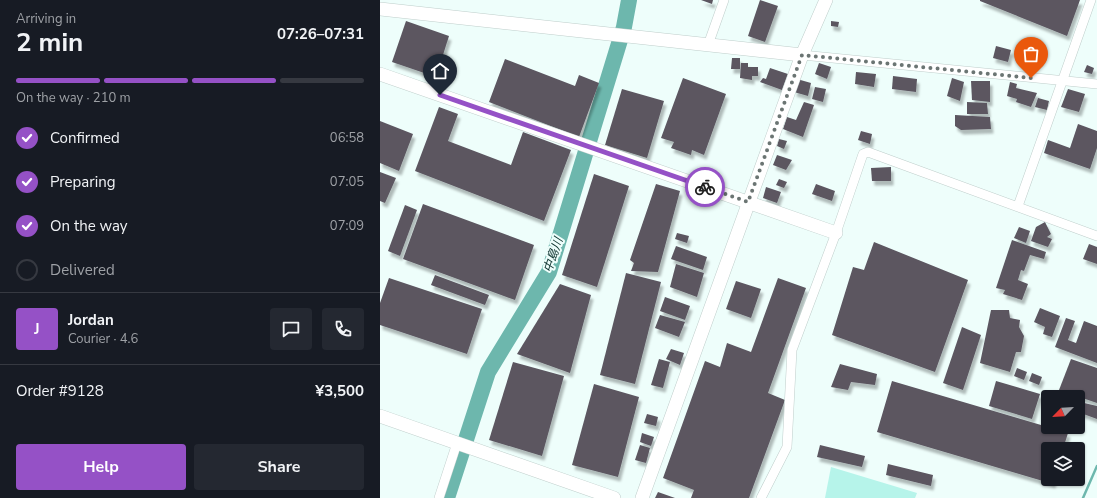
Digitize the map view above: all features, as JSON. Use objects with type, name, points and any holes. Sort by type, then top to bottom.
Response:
[{"type":"street","points":[[708,45],[724,0]]},
{"type":"street","points":[[642,498],[802,55],[826,0]]},
{"type":"street","points":[[1018,206],[1091,0]]},
{"type":"street","points":[[380,9],[609,34],[631,35],[802,55],[1097,84]]},
{"type":"street","points":[[380,74],[575,142],[597,148],[836,233]]},
{"type":"street","points":[[761,498],[787,447],[792,350],[836,233],[863,154],[868,152],[1097,236]]},
{"type":"street","points":[[380,416],[614,498]]},
{"type":"street","points":[[439,498],[457,443]]},
{"type":"green space","points":[[831,467],[917,493],[915,498],[825,498]]},
{"type":"building","points":[[701,0],[713,0],[712,4]]},
{"type":"building","points":[[760,0],[778,6],[765,42],[748,36]]},
{"type":"building","points":[[980,0],[1080,0],[1067,36]]},
{"type":"building","points":[[406,21],[449,36],[436,77],[392,62]]},
{"type":"building","points":[[831,21],[839,22],[838,27],[831,26]]},
{"type":"building","points":[[996,46],[1011,50],[1008,62],[993,58]]},
{"type":"building","points":[[732,58],[740,58],[740,69],[731,69]]},
{"type":"building","points":[[505,59],[575,86],[579,75],[599,83],[579,137],[489,102]]},
{"type":"building","points":[[741,63],[748,63],[748,67],[758,67],[758,76],[752,76],[752,80],[740,78]]},
{"type":"building","points":[[819,63],[831,67],[827,79],[815,74]]},
{"type":"building","points":[[1087,65],[1094,68],[1092,74],[1084,72]]},
{"type":"building","points":[[770,68],[788,74],[782,90],[760,82],[763,78],[766,79]]},
{"type":"building","points":[[856,72],[876,74],[874,87],[855,84]]},
{"type":"building","points":[[893,76],[917,79],[916,92],[892,89]]},
{"type":"building","points":[[683,78],[726,94],[704,155],[692,150],[691,155],[671,148],[674,142],[661,138]]},
{"type":"building","points":[[952,78],[964,82],[960,101],[947,96]]},
{"type":"building","points":[[797,79],[811,83],[808,96],[794,92]]},
{"type":"building","points":[[971,81],[990,81],[990,102],[972,100]]},
{"type":"building","points":[[1010,82],[1017,84],[1016,88],[1037,93],[1031,107],[1016,102],[1017,99],[1007,96]]},
{"type":"building","points":[[815,87],[826,89],[823,102],[812,99]]},
{"type":"building","points":[[622,89],[664,101],[647,158],[605,145]]},
{"type":"building","points":[[1068,89],[1085,94],[1079,112],[1061,107]]},
{"type":"building","points":[[1038,98],[1049,101],[1047,110],[1035,107]]},
{"type":"building","points":[[804,102],[814,105],[803,137],[783,129],[787,117],[796,120]]},
{"type":"building","points":[[967,102],[987,103],[988,114],[967,114]]},
{"type":"building","points":[[439,107],[458,114],[448,141],[511,165],[523,132],[571,150],[544,221],[415,171]]},
{"type":"building","points":[[955,115],[990,117],[991,129],[961,130],[955,126]]},
{"type":"building","points":[[380,121],[413,134],[399,171],[380,163]]},
{"type":"building","points":[[1078,124],[1097,131],[1097,148],[1090,169],[1044,153],[1048,140],[1070,148]]},
{"type":"building","points":[[861,131],[872,134],[870,144],[858,140]]},
{"type":"building","points":[[779,139],[787,141],[784,149],[777,146]]},
{"type":"building","points":[[777,155],[792,160],[786,170],[773,165]]},
{"type":"building","points":[[891,167],[891,181],[872,181],[871,168]]},
{"type":"building","points":[[380,172],[396,178],[385,203],[380,201]]},
{"type":"building","points":[[594,174],[629,186],[597,287],[562,275]]},
{"type":"building","points":[[779,179],[787,182],[784,188],[776,185]]},
{"type":"building","points":[[656,184],[680,191],[658,272],[631,271],[634,263],[630,260]]},
{"type":"building","points":[[816,184],[835,191],[832,201],[812,194]]},
{"type":"building","points":[[766,187],[781,192],[777,203],[763,198]]},
{"type":"building","points":[[423,204],[534,245],[515,300],[403,259]]},
{"type":"building","points":[[405,205],[417,210],[400,256],[388,251]]},
{"type":"building","points":[[1045,222],[1051,234],[1047,237],[1052,239],[1048,247],[1031,241],[1036,227]]},
{"type":"building","points":[[1019,227],[1030,231],[1026,243],[1014,238]]},
{"type":"building","points":[[677,233],[689,236],[687,243],[675,239]]},
{"type":"building","points":[[1012,240],[1046,252],[1044,259],[1030,255],[1024,271],[1021,270],[1018,280],[1028,284],[1022,300],[1003,294],[1005,290],[996,288]]},
{"type":"building","points":[[874,242],[968,280],[935,372],[832,335],[853,267],[864,270]]},
{"type":"building","points":[[1089,244],[1097,247],[1097,264],[1083,259]]},
{"type":"building","points":[[676,246],[707,257],[703,270],[671,259]]},
{"type":"building","points":[[676,264],[704,273],[697,297],[670,287]]},
{"type":"building","points":[[626,273],[661,282],[635,384],[600,375]]},
{"type":"building","points":[[435,275],[489,295],[485,305],[431,285]]},
{"type":"building","points":[[389,278],[482,309],[467,354],[380,325],[380,303]]},
{"type":"building","points":[[778,278],[806,288],[768,393],[785,400],[749,498],[691,498],[694,490],[663,478],[705,361],[720,367],[727,343],[751,352]]},
{"type":"building","points":[[736,281],[761,289],[751,318],[726,309]]},
{"type":"building","points":[[560,284],[591,295],[570,373],[517,354]]},
{"type":"building","points":[[665,297],[690,306],[685,320],[660,311]]},
{"type":"building","points":[[1040,308],[1060,316],[1052,337],[1043,334],[1045,327],[1034,322]]},
{"type":"building","points":[[991,310],[1009,310],[1010,318],[1020,320],[1019,327],[1024,336],[1021,352],[1016,352],[1010,372],[980,363]]},
{"type":"building","points":[[660,315],[685,322],[679,337],[655,328]]},
{"type":"building","points":[[1066,318],[1075,321],[1068,340],[1076,343],[1084,321],[1097,326],[1097,363],[1055,347]]},
{"type":"building","points":[[962,327],[981,335],[963,390],[943,383]]},
{"type":"building","points":[[671,349],[684,353],[680,365],[666,359]]},
{"type":"building","points":[[659,359],[670,362],[663,388],[651,385]]},
{"type":"building","points":[[1071,359],[1097,368],[1097,403],[1085,399],[1085,390],[1059,390]]},
{"type":"building","points":[[513,362],[564,376],[542,456],[489,440]]},
{"type":"building","points":[[840,364],[877,374],[875,385],[851,382],[848,390],[831,387]]},
{"type":"building","points":[[1017,368],[1027,372],[1024,380],[1014,376]]},
{"type":"building","points":[[1032,373],[1042,377],[1039,385],[1029,381]]},
{"type":"building","points":[[892,381],[1041,425],[1041,434],[1068,434],[1065,442],[1041,442],[1041,480],[877,432]]},
{"type":"building","points":[[996,381],[1040,394],[1032,419],[989,406]]},
{"type":"building","points":[[594,384],[639,397],[618,477],[572,465]]},
{"type":"building","points":[[1085,403],[1097,406],[1097,419],[1085,415]]},
{"type":"building","points":[[647,414],[658,417],[656,426],[644,423]]},
{"type":"building","points":[[642,433],[654,437],[651,446],[640,442]]},
{"type":"building","points":[[640,445],[650,448],[646,463],[635,460]]},
{"type":"building","points":[[820,445],[865,456],[862,467],[817,457]]},
{"type":"building","points":[[888,464],[933,475],[931,486],[886,475]]},
{"type":"building","points":[[658,492],[675,498],[655,498]]},
{"type":"waterway","name":"中島川","points":[[447,498],[488,372],[549,272],[624,27],[629,0]]},
{"type":"waterway","points":[[1083,498],[1097,466]]},
{"type":"way so far","points":[[705,187],[748,202],[802,55],[1031,78]]},
{"type":"route","points":[[440,95],[575,142],[597,148],[705,187]]}]
